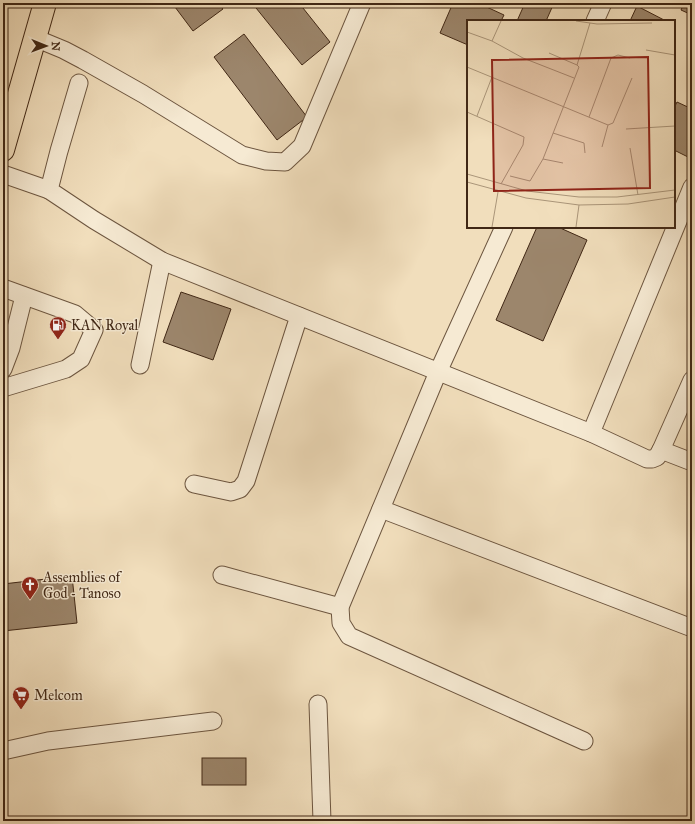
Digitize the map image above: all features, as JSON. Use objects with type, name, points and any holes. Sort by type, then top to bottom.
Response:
[{"type":"main road","points":[[3,150],[45,3]]},
{"type":"street","points":[[35,38],[83,60],[143,94],[242,155],[266,161],[285,162],[302,146],[362,3]]},
{"type":"street","points":[[595,20],[603,3]]},
{"type":"street","points":[[49,190],[79,82]]},
{"type":"street","points":[[3,174],[49,190],[94,220],[162,261],[647,458],[652,459],[657,456],[661,450],[692,380]]},
{"type":"street","points":[[591,434],[692,187]]},
{"type":"street","points":[[504,228],[438,372],[340,607],[341,624],[349,636],[584,741]]},
{"type":"street","points":[[140,365],[162,261]]},
{"type":"street","points":[[3,288],[75,314],[94,330],[81,359],[66,369],[3,388]]},
{"type":"street","points":[[3,369],[11,348],[24,296]]},
{"type":"street","points":[[194,484],[231,492],[240,489],[246,481],[299,316]]},
{"type":"street","points":[[661,450],[692,462]]},
{"type":"street","points":[[381,509],[692,628]]},
{"type":"street","points":[[222,575],[340,607]]},
{"type":"street","points":[[318,704],[322,821]]},
{"type":"street","points":[[3,751],[48,741],[214,721]]},
{"type":"building","points":[[172,3],[218,3],[223,9],[193,31]]},
{"type":"building","points":[[252,3],[299,3],[330,42],[302,65]]},
{"type":"building","points":[[453,3],[478,3],[504,15],[502,20],[467,20],[467,45],[440,33]]},
{"type":"building","points":[[525,3],[554,3],[546,20],[517,20]]},
{"type":"building","points":[[684,3],[692,3],[692,15],[681,10]]},
{"type":"building","points":[[637,6],[664,20],[630,20]]},
{"type":"building","points":[[244,34],[307,117],[277,140],[214,57]]},
{"type":"building","points":[[677,102],[692,109],[692,155],[690,158],[675,150],[675,106]]},
{"type":"building","points":[[537,228],[560,228],[587,240],[543,341],[496,320]]},
{"type":"building","points":[[181,292],[231,309],[213,360],[163,342]]},
{"type":"building","points":[[72,576],[77,623],[3,631],[3,584]]},
{"type":"building","points":[[202,758],[246,758],[246,785],[202,785]]},
{"type":"place","name":"KAN Royal","points":[[58,340]]},
{"type":"place","name":"Assemblies of God - Tanoso","points":[[30,600]]},
{"type":"place","name":"Melcom","points":[[21,710]]}]
